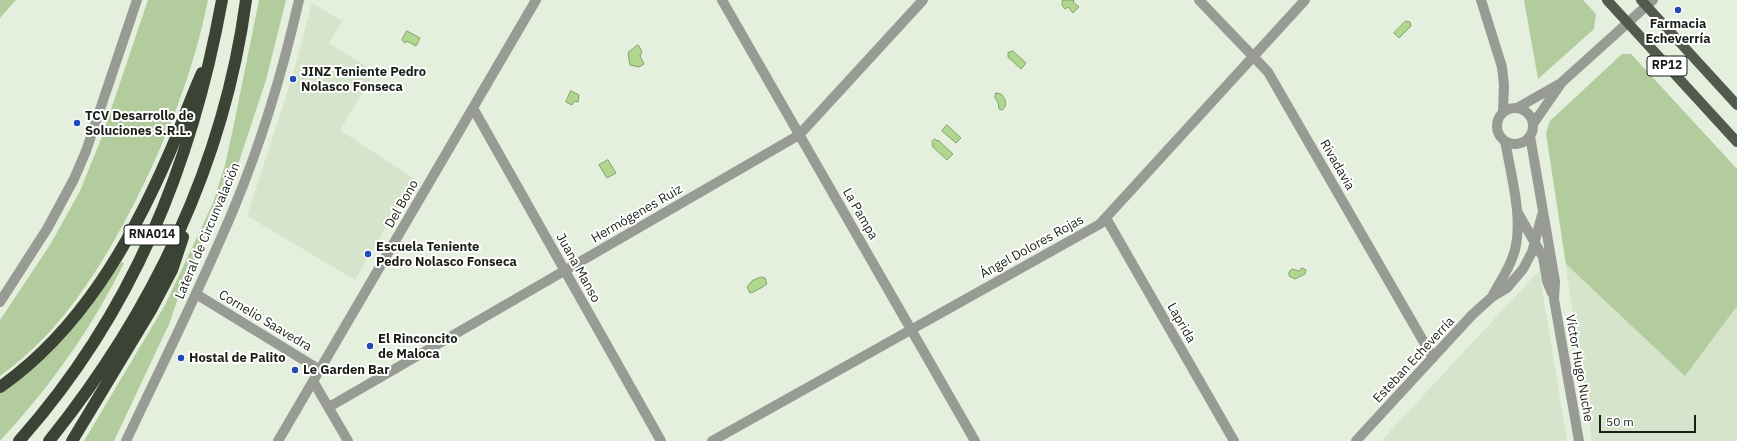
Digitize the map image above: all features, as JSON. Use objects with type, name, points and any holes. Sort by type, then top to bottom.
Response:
[{"type":"highway","name":"RNA014","points":[[19,441],[56,396],[87,352],[111,315],[139,262],[165,204],[182,159],[202,94],[222,0]]},
{"type":"highway","name":"RNA014","points":[[49,441],[92,386],[130,328],[148,296],[186,217],[218,126],[233,68],[246,0]]},
{"type":"highway","points":[[0,387],[26,368],[57,338],[85,304],[112,265],[160,175],[195,88],[212,52]]},
{"type":"highway","points":[[72,441],[123,359],[165,284],[179,254],[186,217]]},
{"type":"main road","name":"RP12","points":[[1607,0],[1737,142]]},
{"type":"main road","name":"RP12","points":[[1646,2],[1737,105]]},
{"type":"street","points":[[0,302],[44,235],[74,179],[86,151],[137,0]]},
{"type":"street","name":"Lateral de Circunvalación","points":[[126,441],[196,294],[243,186],[277,84],[299,0]]},
{"type":"street","name":"Del Bono","points":[[278,441],[536,0]]},
{"type":"street","name":"La Pampa","points":[[722,0],[976,441]]},
{"type":"street","name":"Hermógenes Ruiz","points":[[329,407],[799,135],[923,0]]},
{"type":"street","name":"Rivadavia","points":[[1199,0],[1268,72],[1433,358]]},
{"type":"street","name":"Ángel Dolores Rojas","points":[[712,441],[1100,224],[1305,0]]},
{"type":"street","points":[[1481,0],[1502,67],[1504,111]]},
{"type":"street","points":[[1533,124],[1528,113],[1517,108],[1509,108],[1504,111],[1496,123],[1500,136],[1505,142],[1517,144],[1524,142],[1530,136],[1533,124],[1561,83],[1627,22],[1646,2]]},
{"type":"street","points":[[1517,108],[1561,83]]},
{"type":"street","name":"Juana Manso","points":[[473,108],[661,441]]},
{"type":"street","name":"Esteban Echeverría","points":[[1356,441],[1492,297],[1507,288],[1518,276],[1528,260],[1535,242],[1543,212],[1530,136]]},
{"type":"street","name":"Esteban Echeverría","points":[[1492,297],[1514,255],[1516,246],[1517,212],[1505,142]]},
{"type":"street","name":"Esteban Echeverría","points":[[1517,212],[1535,242]]},
{"type":"street","name":"Víctor Hugo Nuche","points":[[1543,212],[1554,281],[1554,299],[1578,441]]},
{"type":"street","name":"Laprida","points":[[1106,218],[1234,441]]},
{"type":"street","name":"Víctor Hugo Nuche","points":[[1535,242],[1543,257],[1547,281],[1554,299]]},
{"type":"street","name":"Cornelio Saavedra","points":[[196,294],[320,370]]},
{"type":"street","points":[[314,381],[348,441]]},
{"type":"shaded area","points":[[0,0],[16,0],[0,18]]},
{"type":"shaded area","points":[[148,0],[208,0],[188,77],[179,102],[148,176],[123,225],[94,273],[61,318],[43,339],[22,359],[0,376],[0,320],[50,245],[80,191],[101,139]]},
{"type":"shaded area","points":[[259,0],[286,0],[266,80],[229,192],[181,289],[170,322],[114,441],[84,441],[165,305],[213,203],[225,165]]},
{"type":"shaded area","points":[[1063,0],[1074,0],[1073,2],[1079,7],[1073,13],[1068,7],[1065,9],[1062,5]]},
{"type":"shaded area","points":[[1524,0],[1583,0],[1596,14],[1594,29],[1538,79]]},
{"type":"shaded area","points":[[312,3],[342,21],[329,43],[375,72],[340,130],[414,179],[355,280],[247,216],[292,78]]},
{"type":"shaded area","points":[[1406,21],[1410,22],[1411,26],[1399,38],[1394,33]]},
{"type":"shaded area","points":[[407,31],[420,38],[416,46],[407,41],[405,43],[402,40]]},
{"type":"shaded area","points":[[638,45],[642,51],[640,56],[644,64],[639,67],[630,65],[628,53]]},
{"type":"shaded area","points":[[1013,51],[1026,63],[1021,69],[1008,57],[1008,53]]},
{"type":"shaded area","points":[[1622,54],[1631,54],[1737,169],[1737,441],[1592,441],[1546,133],[1550,121]]},
{"type":"shaded area","points":[[1622,54],[1631,54],[1737,169],[1737,306],[1685,376],[1566,264],[1546,133],[1550,121]]},
{"type":"shaded area","points":[[571,91],[579,95],[578,102],[574,101],[572,105],[566,102]]},
{"type":"shaded area","points":[[996,93],[1001,94],[1005,100],[1006,104],[1002,110],[999,109],[998,102],[995,98]]},
{"type":"shaded area","points":[[947,125],[961,138],[956,143],[942,131]]},
{"type":"shaded area","points":[[935,139],[953,154],[947,160],[932,146],[932,142]]},
{"type":"shaded area","points":[[608,160],[616,173],[607,178],[599,165]]},
{"type":"shaded area","points":[[121,262],[124,263],[112,287],[84,334],[36,400],[0,441],[0,392],[89,308]]},
{"type":"shaded area","points":[[1302,268],[1306,270],[1305,274],[1295,279],[1289,276],[1289,272],[1292,269],[1299,271]]},
{"type":"shaded area","points":[[1539,271],[1567,441],[1381,441],[1522,289]]},
{"type":"shaded area","points":[[761,277],[765,278],[767,284],[750,293],[747,287],[752,281]]},
{"type":"place","name":"Farmacia Echeverría","points":[[1678,10]]},
{"type":"place","name":"JINZ Teniente Pedro Nolasco Fonseca","points":[[293,79]]},
{"type":"place","name":"TCV Desarrollo de Soluciones S.R.L.","points":[[77,123]]},
{"type":"place","name":"Escuela Teniente Pedro Nolasco Fonseca","points":[[368,254]]},
{"type":"place","name":"El Rinconcito de Maloca","points":[[370,346]]},
{"type":"place","name":"Hostal de Palito","points":[[181,358]]},
{"type":"place","name":"Le Garden Bar","points":[[295,370]]}]
